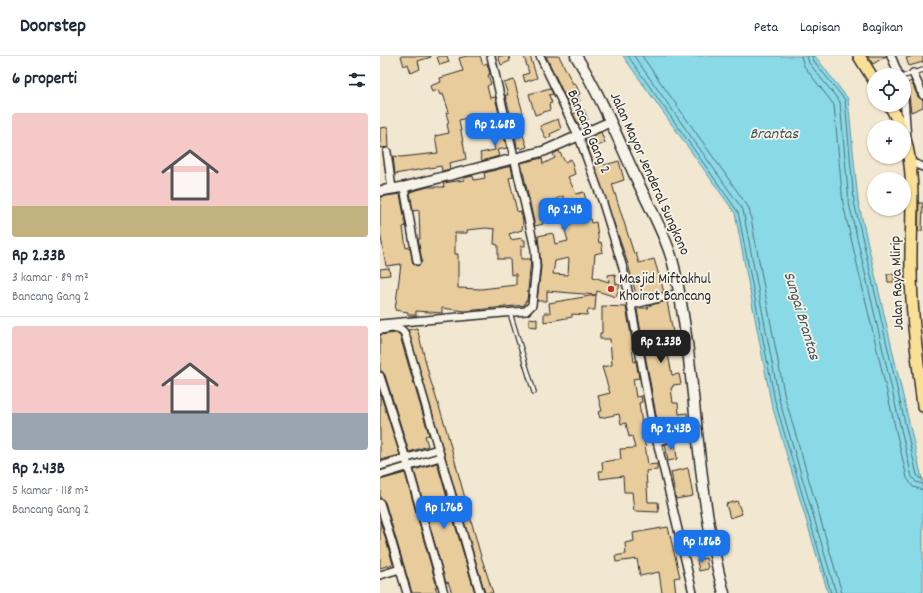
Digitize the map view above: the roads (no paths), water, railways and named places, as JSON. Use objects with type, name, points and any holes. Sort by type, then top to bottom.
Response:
[{"type":"main road","name":"Jalan Mayor Jenderal Sungkono","points":[[576,56],[610,122],[674,265],[679,293],[705,498],[717,566],[724,593]]},
{"type":"main road","points":[[859,56],[867,69]]},
{"type":"main road","name":"Jalan Raya Mlirip","points":[[910,164],[911,302],[920,356],[923,406]]},
{"type":"street","points":[[380,324],[510,313],[526,311],[531,308],[535,286],[536,258],[491,56]]},
{"type":"street","name":"Bancang Gang 2","points":[[540,56],[579,137],[602,200],[623,268],[657,441],[694,593]]},
{"type":"street","points":[[891,56],[896,68]]},
{"type":"street","points":[[913,73],[923,95]]},
{"type":"street","points":[[380,191],[404,187],[544,151],[579,137],[610,122]]},
{"type":"street","points":[[387,152],[392,189]]},
{"type":"street","points":[[911,162],[923,167]]},
{"type":"street","points":[[404,187],[418,261]]},
{"type":"street","points":[[631,305],[679,293]]},
{"type":"street","points":[[380,330],[397,328],[402,329],[405,334],[480,593]]},
{"type":"street","points":[[380,376],[406,459],[444,593]]},
{"type":"street","points":[[657,441],[697,432]]},
{"type":"street","points":[[380,466],[438,449]]},
{"type":"street","points":[[380,475],[440,457]]},
{"type":"street","points":[[380,503],[407,593]]},
{"type":"street","points":[[380,575],[400,569]]},
{"type":"lane","points":[[913,73],[923,70]]},
{"type":"lane","points":[[510,313],[534,392]]},
{"type":"water","name":"Brantas","points":[[623,56],[815,56],[848,99],[858,201],[923,483],[923,593],[828,593],[771,402],[735,213]]},
{"type":"place","name":"Masjid Miftakhul Khoirot Bancang","points":[[611,289]]},
{"type":"water label","name":"Sungai Brantas","points":[[801,316]]}]
